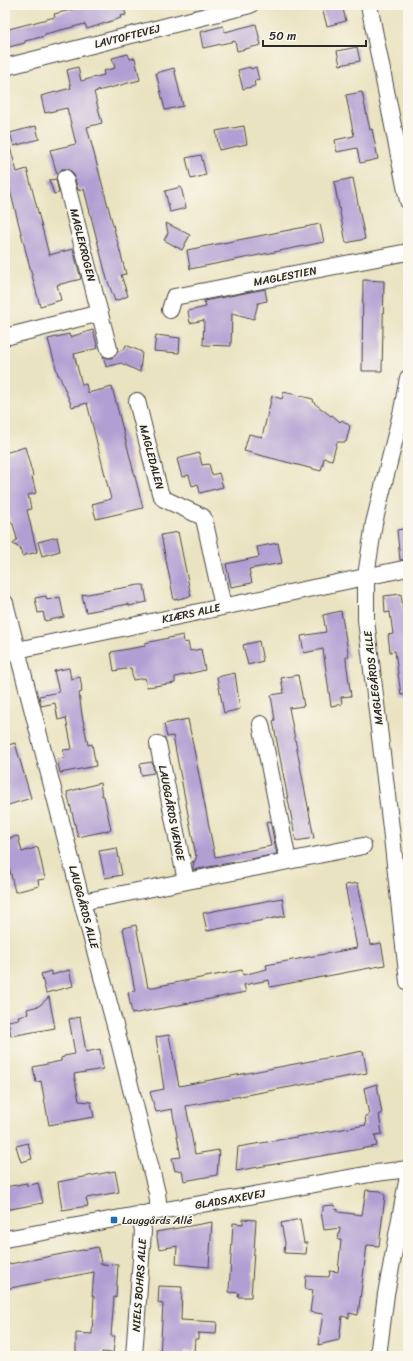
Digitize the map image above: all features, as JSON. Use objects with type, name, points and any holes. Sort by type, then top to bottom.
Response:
[{"type":"street","name":"LAVTOFTEVEJ","points":[[5,68],[250,5]]},
{"type":"street","points":[[369,5],[404,157],[408,201]]},
{"type":"street","name":"MAGLEKROGEN","points":[[65,178],[109,349]]},
{"type":"street","name":"MAGLESTIEN","points":[[170,310],[174,297],[408,252]]},
{"type":"street","points":[[5,337],[100,313]]},
{"type":"street","name":"MAGLEGÅRDS ALLE","points":[[408,378],[402,410],[374,523],[366,576],[366,620],[408,982]]},
{"type":"street","name":"MAGLEDALEN","points":[[137,401],[160,492],[164,499],[203,517],[223,606]]},
{"type":"street","name":"KIÆRS ALLE","points":[[17,650],[408,568]]},
{"type":"street","name":"LAUGGÅRDS ALLE","points":[[5,603],[148,1154],[157,1193],[159,1210]]},
{"type":"street","points":[[261,724],[288,862]]},
{"type":"street","name":"LAUGGÅRDS VÆNGE","points":[[158,744],[186,882]]},
{"type":"street","points":[[82,902],[364,846]]},
{"type":"street","name":"GLADSAXEVEJ","points":[[5,1240],[159,1210],[232,1199],[376,1173],[408,1169]]},
{"type":"street","points":[[378,1356],[386,1294],[408,1176]]},
{"type":"street","name":"NIELS BOHRS ALLE","points":[[134,1356],[144,1231],[140,1214]]},
{"type":"building","points":[[91,5],[123,5],[126,15],[87,29],[85,24],[45,34],[45,36],[25,41],[25,43],[5,48],[5,30],[55,17],[54,14]]},
{"type":"building","points":[[321,5],[342,5],[346,21],[327,26]]},
{"type":"building","points":[[256,24],[261,45],[237,51],[235,41],[203,48],[200,32],[223,26],[225,32]]},
{"type":"building","points":[[357,47],[360,61],[340,65],[337,51]]},
{"type":"building","points":[[128,54],[130,59],[135,58],[140,80],[94,92],[102,123],[87,127],[126,274],[121,275],[128,296],[115,301],[107,279],[84,189],[78,190],[74,175],[68,169],[62,169],[57,174],[50,150],[76,144],[67,108],[45,113],[41,96],[71,88],[67,70],[78,67],[81,81],[104,75],[103,71],[115,68],[112,58]]},
{"type":"building","points":[[250,67],[251,69],[256,67],[259,80],[254,81],[255,86],[243,89],[238,70]]},
{"type":"building","points":[[174,68],[183,106],[165,110],[156,73]]},
{"type":"building","points":[[362,92],[378,159],[360,163],[357,148],[337,152],[335,140],[354,136],[346,95]]},
{"type":"building","points":[[36,126],[39,139],[14,146],[10,133]]},
{"type":"building","points":[[244,126],[247,144],[219,150],[216,131]]},
{"type":"building","points":[[8,140],[17,172],[27,169],[49,255],[73,249],[81,279],[57,285],[61,300],[40,306],[5,171],[5,141]]},
{"type":"building","points":[[201,155],[206,175],[191,179],[186,158]]},
{"type":"building","points":[[353,178],[365,239],[346,243],[334,182]]},
{"type":"building","points":[[56,179],[59,193],[54,194],[49,180]]},
{"type":"building","points":[[181,187],[186,208],[170,212],[165,191]]},
{"type":"building","points":[[166,223],[190,235],[182,250],[164,240],[168,233]]},
{"type":"building","points":[[320,224],[324,242],[190,269],[187,250]]},
{"type":"building","points":[[363,280],[384,281],[382,371],[362,371]]},
{"type":"building","points":[[265,289],[267,301],[258,303],[254,319],[232,313],[231,346],[203,345],[204,320],[190,323],[188,311],[206,307],[204,301]]},
{"type":"building","points":[[93,330],[98,348],[74,354],[82,385],[86,384],[88,393],[112,387],[143,508],[96,519],[92,504],[111,499],[87,403],[72,407],[58,375],[48,339],[69,334],[70,337]]},
{"type":"building","points":[[156,335],[180,338],[179,353],[154,351]]},
{"type":"building","points":[[126,345],[142,352],[140,372],[121,363],[106,367],[103,356],[112,358],[118,351],[124,349]]},
{"type":"building","points":[[284,392],[313,399],[314,403],[331,416],[332,415],[340,422],[342,420],[350,426],[346,442],[337,442],[332,460],[324,458],[321,471],[244,451],[249,434],[262,437],[272,396],[282,399]]},
{"type":"building","points":[[25,447],[36,493],[28,495],[31,509],[27,510],[37,552],[22,556],[20,548],[13,544],[17,539],[13,524],[9,518],[5,501],[5,453]]},
{"type":"building","points":[[199,453],[202,465],[209,464],[212,475],[219,473],[223,487],[200,493],[198,484],[192,486],[189,475],[182,477],[177,459]]},
{"type":"building","points":[[408,528],[408,559],[400,560],[397,530]]},
{"type":"building","points":[[178,532],[191,596],[174,600],[161,535]]},
{"type":"building","points":[[57,537],[60,551],[42,556],[38,542]]},
{"type":"building","points":[[278,543],[282,563],[249,569],[252,583],[231,587],[226,564],[259,557],[257,547]]},
{"type":"building","points":[[144,585],[147,602],[86,612],[82,595]]},
{"type":"building","points":[[401,594],[403,610],[408,609],[408,649],[406,650],[408,662],[408,694],[401,695],[395,651],[390,652],[388,635],[393,634],[390,612],[385,613],[384,596]]},
{"type":"building","points":[[46,596],[47,600],[60,597],[64,617],[45,621],[43,612],[38,613],[35,598]]},
{"type":"building","points":[[341,611],[349,657],[346,657],[346,661],[351,696],[341,697],[342,704],[331,706],[323,649],[304,653],[301,636],[326,632],[323,615]]},
{"type":"building","points":[[183,635],[184,643],[188,642],[190,651],[201,649],[205,670],[175,677],[175,683],[147,687],[145,678],[133,680],[131,668],[114,671],[111,652],[145,646],[145,643]]},
{"type":"building","points":[[259,641],[263,661],[248,665],[243,645]]},
{"type":"building","points":[[69,668],[71,679],[80,677],[82,692],[79,693],[82,715],[88,745],[92,744],[96,766],[60,773],[57,759],[65,758],[63,750],[72,749],[66,718],[58,720],[55,703],[41,706],[39,696],[59,692],[54,671]]},
{"type":"building","points":[[235,673],[240,709],[224,713],[217,677]]},
{"type":"building","points":[[298,675],[304,706],[289,708],[314,838],[296,841],[273,721],[275,720],[271,695],[284,693],[281,678]]},
{"type":"building","points":[[188,719],[215,857],[271,846],[266,822],[270,821],[277,854],[193,870],[194,862],[192,862],[195,861],[197,855],[196,856],[173,736],[167,737],[164,724]]},
{"type":"building","points":[[15,743],[31,798],[5,806],[5,746]]},
{"type":"building","points":[[152,762],[154,773],[141,775],[140,764]]},
{"type":"building","points":[[100,783],[111,830],[78,837],[67,792]]},
{"type":"building","points":[[18,836],[22,852],[38,847],[45,879],[38,880],[39,886],[15,892],[7,858],[5,858],[5,839]]},
{"type":"building","points":[[117,848],[122,875],[105,878],[99,851]]},
{"type":"building","points":[[358,883],[370,945],[381,943],[385,965],[270,987],[269,980],[244,985],[246,992],[132,1014],[128,992],[135,991],[123,928],[136,925],[148,988],[242,970],[243,975],[267,969],[266,965],[357,948],[345,885]]},
{"type":"building","points":[[282,898],[285,916],[207,931],[203,913]]},
{"type":"building","points":[[69,970],[73,986],[46,993],[41,974],[51,971],[52,975]]},
{"type":"building","points":[[49,997],[55,1028],[11,1036],[8,1021],[19,1019],[18,1016],[28,1014],[27,1009],[39,1006]]},
{"type":"building","points":[[80,1017],[86,1052],[100,1049],[103,1069],[74,1074],[79,1101],[91,1102],[94,1117],[49,1125],[41,1081],[36,1082],[33,1067],[61,1061],[61,1058],[64,1056],[75,1054],[69,1019]]},
{"type":"building","points":[[169,1035],[179,1086],[363,1051],[367,1073],[186,1106],[195,1154],[219,1150],[217,1175],[184,1181],[182,1170],[175,1171],[172,1158],[181,1157],[172,1109],[156,1112],[150,1092],[164,1089],[156,1037]]},
{"type":"building","points":[[377,1084],[382,1114],[379,1114],[382,1134],[375,1135],[377,1146],[236,1171],[238,1147],[366,1125],[365,1116],[369,1115],[364,1088]]},
{"type":"building","points":[[28,1143],[32,1159],[21,1162],[16,1146]]},
{"type":"building","points":[[115,1171],[119,1192],[86,1198],[88,1206],[62,1210],[58,1182]]},
{"type":"building","points":[[27,1183],[27,1186],[38,1183],[43,1203],[5,1210],[5,1187]]},
{"type":"building","points":[[366,1190],[381,1191],[385,1196],[379,1246],[367,1245],[358,1315],[349,1313],[349,1318],[342,1316],[339,1340],[318,1345],[323,1314],[310,1312],[313,1290],[305,1289],[306,1276],[329,1277],[330,1271],[338,1272],[341,1240],[338,1240],[340,1228],[324,1230],[321,1212],[323,1211],[323,1206],[334,1205],[335,1210],[338,1209],[338,1212],[362,1215]]},
{"type":"building","points":[[243,1219],[256,1220],[251,1297],[238,1297],[239,1293],[229,1292],[233,1223],[243,1224]]},
{"type":"building","points":[[300,1219],[304,1243],[307,1243],[306,1254],[284,1253],[285,1243],[281,1223]]},
{"type":"building","points":[[212,1222],[209,1267],[176,1264],[177,1246],[159,1249],[156,1232]]},
{"type":"building","points":[[98,1247],[101,1264],[118,1265],[116,1298],[114,1297],[111,1336],[115,1336],[113,1353],[102,1352],[102,1356],[76,1356],[76,1333],[92,1334],[94,1296],[92,1296],[94,1272],[5,1289],[5,1265]]},
{"type":"building","points":[[159,1286],[182,1287],[181,1320],[217,1322],[216,1334],[198,1333],[198,1339],[195,1339],[194,1352],[185,1351],[184,1356],[160,1356],[163,1304],[158,1303]]},
{"type":"place","name":"Lauggårds Allé","points":[[114,1220]]}]
